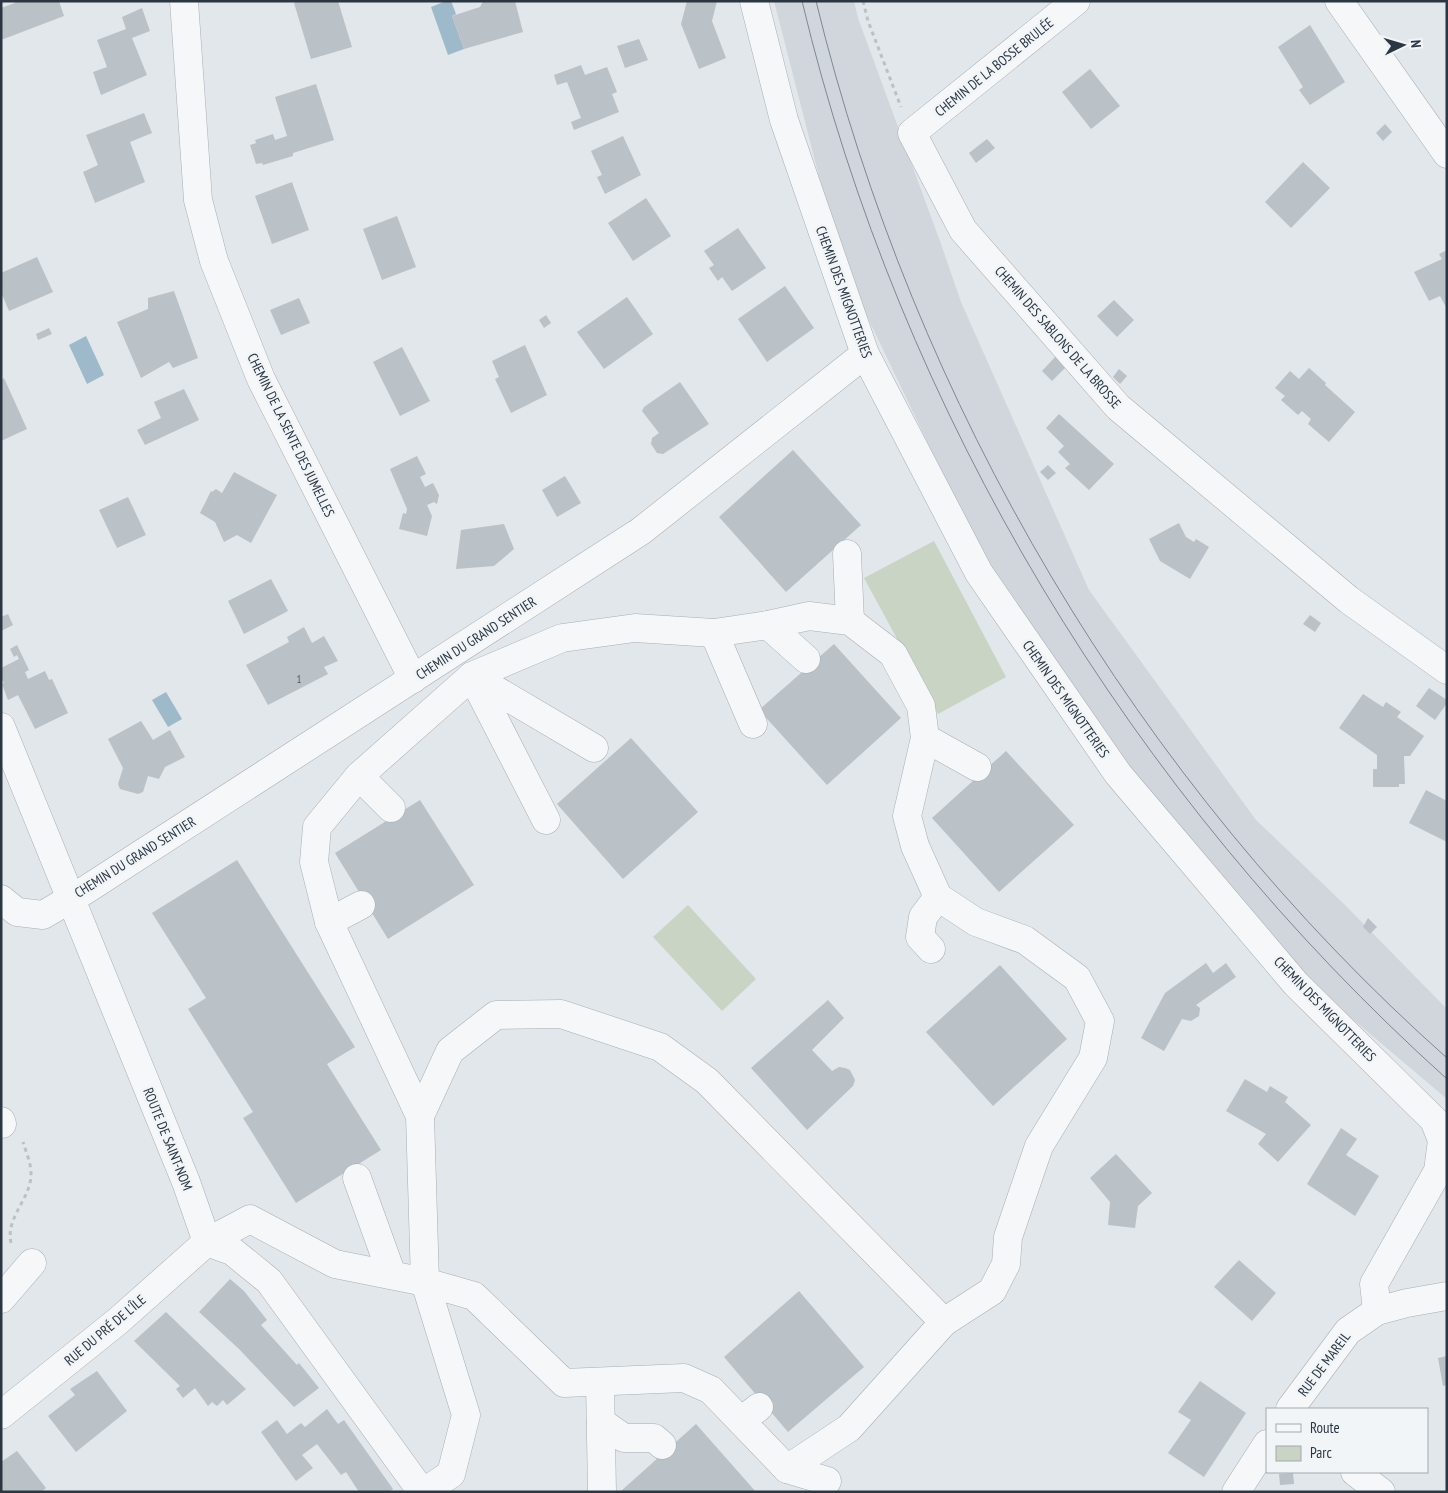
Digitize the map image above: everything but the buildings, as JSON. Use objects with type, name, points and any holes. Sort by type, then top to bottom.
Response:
[{"type":"street","name":"CHEMIN DE LA SENTE DES JUMELLES","points":[[184,1],[198,200],[214,261],[261,379],[413,679]]},
{"type":"street","name":"CHEMIN DES MIGNOTTERIES","points":[[754,1],[784,120],[865,354],[979,573],[1118,774],[1296,984],[1434,1120],[1442,1140],[1438,1171],[1374,1284],[1377,1311]]},
{"type":"street","name":"CHEMIN DE LA BOSSE BRULÉE","points":[[912,133],[1076,1]]},
{"type":"street","points":[[1339,1],[1447,154]]},
{"type":"street","name":"CHEMIN DES SABLONS DE LA BROSSE","points":[[912,133],[963,230],[1118,407],[1349,600],[1447,670]]},
{"type":"street","name":"CHEMIN DU GRAND SENTIER","points":[[1,898],[17,912],[43,915],[84,891],[641,531],[865,354]]},
{"type":"street","points":[[847,554],[850,621]]},
{"type":"street","points":[[207,1242],[232,1251],[269,1281],[423,1492],[451,1474],[466,1415],[425,1282],[420,1116],[329,922],[314,862],[317,827],[360,776],[472,676],[562,638],[635,628],[714,633],[768,625],[809,616],[850,621],[893,654],[921,706],[925,738],[908,816],[915,846],[938,897],[976,922],[1025,940],[1077,978],[1100,1021],[1094,1058],[1039,1146],[1008,1237],[1006,1264],[992,1291],[944,1322],[849,1428],[787,1469]]},
{"type":"street","points":[[768,625],[806,659]]},
{"type":"street","points":[[714,633],[753,724]]},
{"type":"street","points":[[472,676],[594,748]]},
{"type":"street","points":[[472,676],[546,820]]},
{"type":"street","name":"ROUTE DE SAINT-NOM","points":[[1,727],[182,1173],[207,1242]]},
{"type":"street","points":[[925,738],[977,767]]},
{"type":"street","points":[[360,776],[391,808]]},
{"type":"street","points":[[931,949],[920,937],[923,917],[938,897]]},
{"type":"street","points":[[329,922],[361,905]]},
{"type":"street","points":[[420,1116],[450,1051],[496,1015],[561,1014],[660,1047],[708,1081],[944,1322]]},
{"type":"street","points":[[357,1178],[392,1275],[474,1296],[564,1383],[684,1378],[711,1390],[750,1414],[787,1469],[827,1481]]},
{"type":"street","name":"RUE DU PRÉ DE L'ÎLE","points":[[1,1415],[118,1321],[207,1242],[250,1219],[335,1264],[392,1275]]},
{"type":"street","points":[[1,1300],[26,1270]]},
{"type":"street","name":"RUE DE MAREIL","points":[[1291,1408],[1348,1331],[1377,1311],[1407,1303],[1447,1296]]},
{"type":"street","points":[[600,1382],[602,1492]]},
{"type":"street","points":[[601,1422],[624,1438],[654,1438],[662,1445]]},
{"type":"street","points":[[1236,1492],[1266,1446]]},
{"type":"street","points":[[1356,1473],[1380,1492]]},
{"type":"path","points":[[863,1],[868,21],[912,133]]},
{"type":"path","points":[[2,1122],[19,1127],[31,1173],[26,1194],[15,1215],[10,1236],[26,1270]]},
{"type":"shaded area","points":[[774,1],[854,1],[858,18],[961,302],[1089,590],[1256,820],[1344,904],[1447,1009],[1447,1099],[1298,973],[1123,765],[985,562],[841,262]]},
{"type":"green space","points":[[934,541],[1006,677],[938,714],[864,578]]},
{"type":"green space","points":[[688,905],[756,979],[722,1011],[653,937]]},
{"type":"water","points":[[451,1],[456,14],[452,16],[464,49],[448,55],[431,7]]},
{"type":"water","points":[[86,336],[104,375],[87,384],[69,345]]},
{"type":"water","points":[[166,692],[182,719],[168,727],[152,700]]},
{"type":"tram line","points":[[802,1],[845,154],[900,304],[966,449],[1043,588],[1130,722],[1226,849],[1332,968],[1447,1079]]},
{"type":"tram line","points":[[816,1],[858,151],[912,297],[977,440],[1052,577],[1137,709],[1231,833],[1335,950],[1447,1058]]}]
